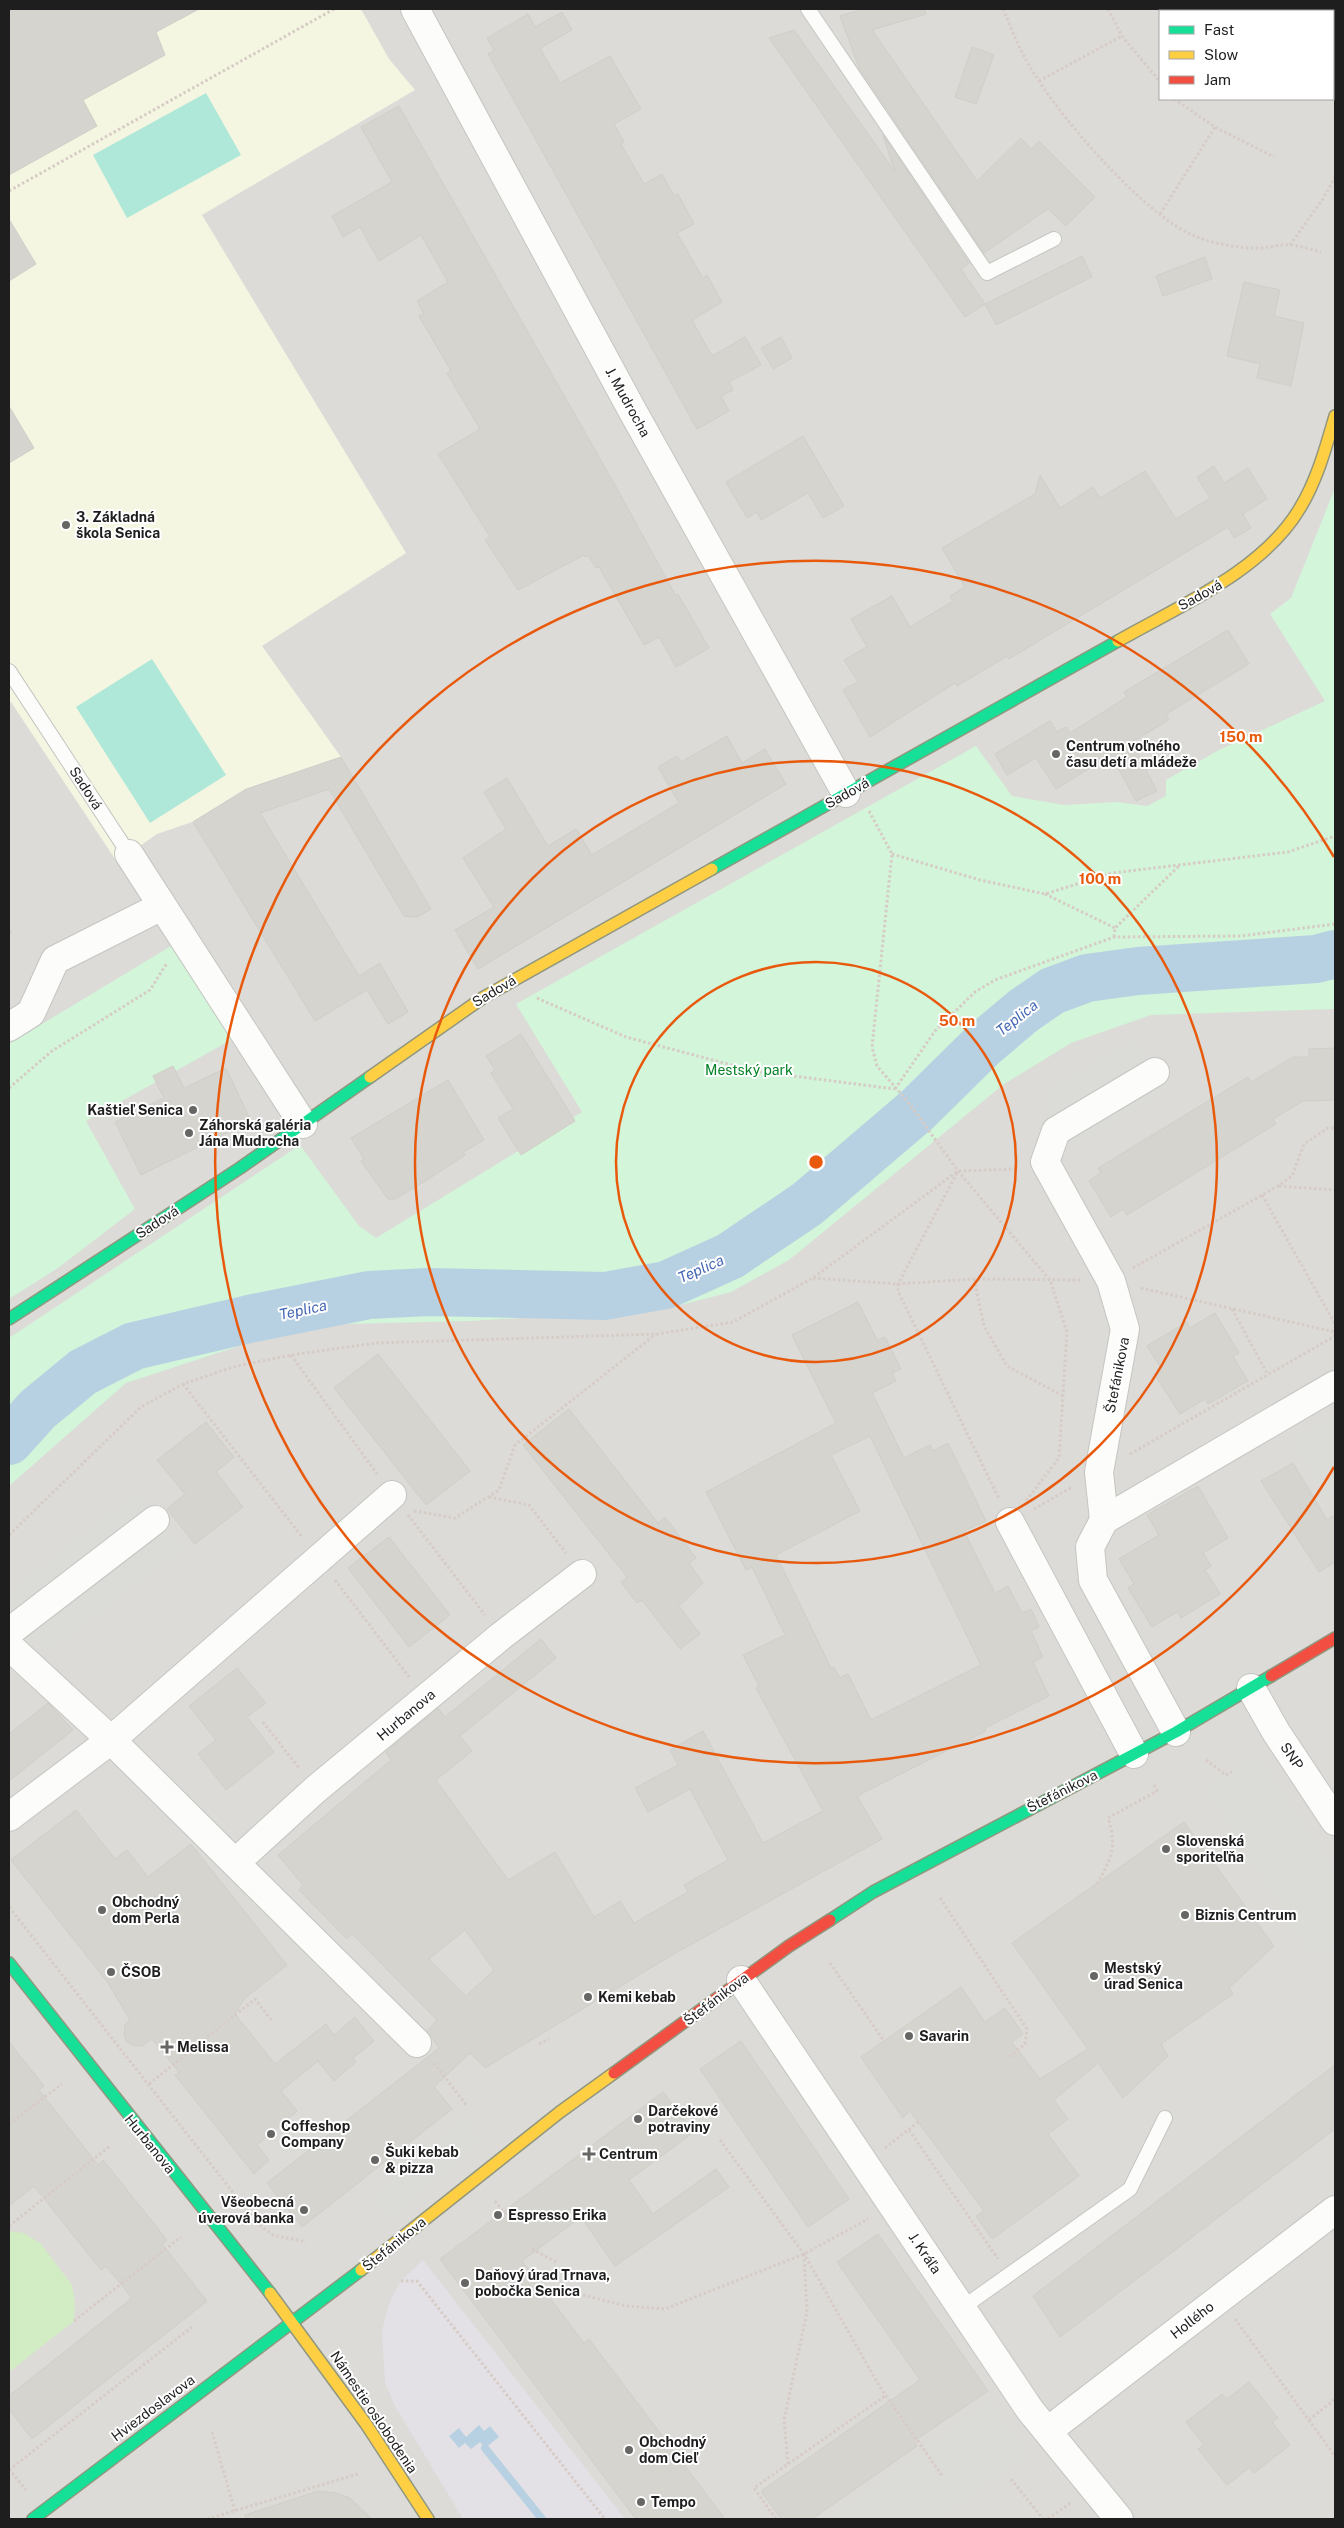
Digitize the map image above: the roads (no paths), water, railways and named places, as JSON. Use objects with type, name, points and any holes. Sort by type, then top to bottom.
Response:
[{"type":"street","name":"J. Mudrocha","points":[[421,11],[632,410],[857,800]]},
{"type":"street","name":"Sadová","points":[[9,1319],[303,1124],[484,997],[857,800],[1233,576],[1274,540],[1300,510],[1317,474],[1335,416]]},
{"type":"street","name":"Sadová","points":[[129,854],[303,1124]]},
{"type":"street","points":[[9,1027],[31,1013],[55,960],[162,906]]},
{"type":"street","name":"Štefánikova","points":[[1104,1520],[1099,1472],[1125,1328],[1111,1281],[1045,1162],[1056,1131],[1156,1072]]},
{"type":"street","points":[[1176,1732],[1094,1580],[1090,1547],[1104,1520],[1335,1385]]},
{"type":"street","points":[[9,1817],[111,1740],[398,1502]]},
{"type":"street","points":[[9,1632],[156,1520]]},
{"type":"street","points":[[1010,1522],[1134,1754]]},
{"type":"street","name":"Hurbanova","points":[[236,1862],[316,1789],[501,1636],[582,1574]]},
{"type":"street","name":"Štefánikova","points":[[294,2323],[560,2112],[814,1929],[873,1892],[1176,1732],[1335,1638]]},
{"type":"street","points":[[9,1646],[111,1740],[417,2043]]},
{"type":"street","name":"SNP","points":[[1251,1688],[1276,1732],[1335,1820]]},
{"type":"street","name":"Hurbanova","points":[[9,1963],[294,2323]]},
{"type":"street","name":"J. Kráľa","points":[[741,1980],[1030,2410],[1049,2430],[1119,2519]]},
{"type":"street","name":"Hollého","points":[[1049,2430],[1335,2210]]},
{"type":"street","name":"Hviezdoslavova","points":[[32,2519],[224,2373],[294,2323]]},
{"type":"street","name":"Námestie oslobodenia","points":[[294,2323],[366,2424],[428,2519]]},
{"type":"lane","points":[[808,9],[987,273],[1054,239]]},
{"type":"lane","name":"Sadová","points":[[9,671],[129,854]]},
{"type":"lane","points":[[962,2308],[1130,2189],[1165,2118]]},
{"type":"water","points":[[479,2425],[484,2431],[490,2426],[499,2437],[485,2448],[480,2442],[471,2449],[465,2443],[459,2448],[449,2436],[459,2428],[466,2437]]},
{"type":"waterway","name":"Teplica","points":[[9,1441],[38,1409],[83,1372],[134,1346],[249,1319],[369,1295],[428,1292],[605,1296],[666,1285],[730,1256],[807,1204],[917,1110],[984,1044],[1023,1011],[1052,991],[1087,978],[1138,971],[1316,959],[1335,954]]},
{"type":"waterway","points":[[485,2448],[542,2519]]},
{"type":"place","name":"3. Základná škola Senica","points":[[66,525]]},
{"type":"place","name":"Centrum voľného času detí a mládeže","points":[[1056,754]]},
{"type":"place","name":"Kaštieľ Senica","points":[[193,1110]]},
{"type":"place","name":"Záhorská galéria Jána Mudrocha","points":[[189,1133]]},
{"type":"place","name":"Slovenská sporiteľňa","points":[[1166,1849]]},
{"type":"place","name":"Obchodný dom Perla","points":[[102,1910]]},
{"type":"place","name":"Biznis Centrum","points":[[1185,1915]]},
{"type":"place","name":"ČSOB","points":[[111,1972]]},
{"type":"place","name":"Mestský úrad Senica","points":[[1094,1976]]},
{"type":"place","name":"Kemi kebab","points":[[588,1997]]},
{"type":"place","name":"Savarin","points":[[909,2036]]},
{"type":"place","name":"Melissa","points":[[167,2047]]},
{"type":"place","name":"Darčekové potraviny","points":[[638,2119]]},
{"type":"place","name":"Coffeshop Company","points":[[271,2134]]},
{"type":"place","name":"Centrum","points":[[589,2154]]},
{"type":"place","name":"Šuki kebab & pizza","points":[[375,2160]]},
{"type":"place","name":"Všeobecná úverová banka","points":[[304,2210]]},
{"type":"place","name":"Espresso Erika","points":[[498,2215]]},
{"type":"place","name":"Daňový úrad Trnava, pobočka Senica","points":[[465,2283]]},
{"type":"place","name":"Obchodný dom Cieľ","points":[[629,2450]]},
{"type":"place","name":"Tempo","points":[[641,2502]]},
{"type":"park label","name":"Mestský park","points":[[749,1070]]}]
